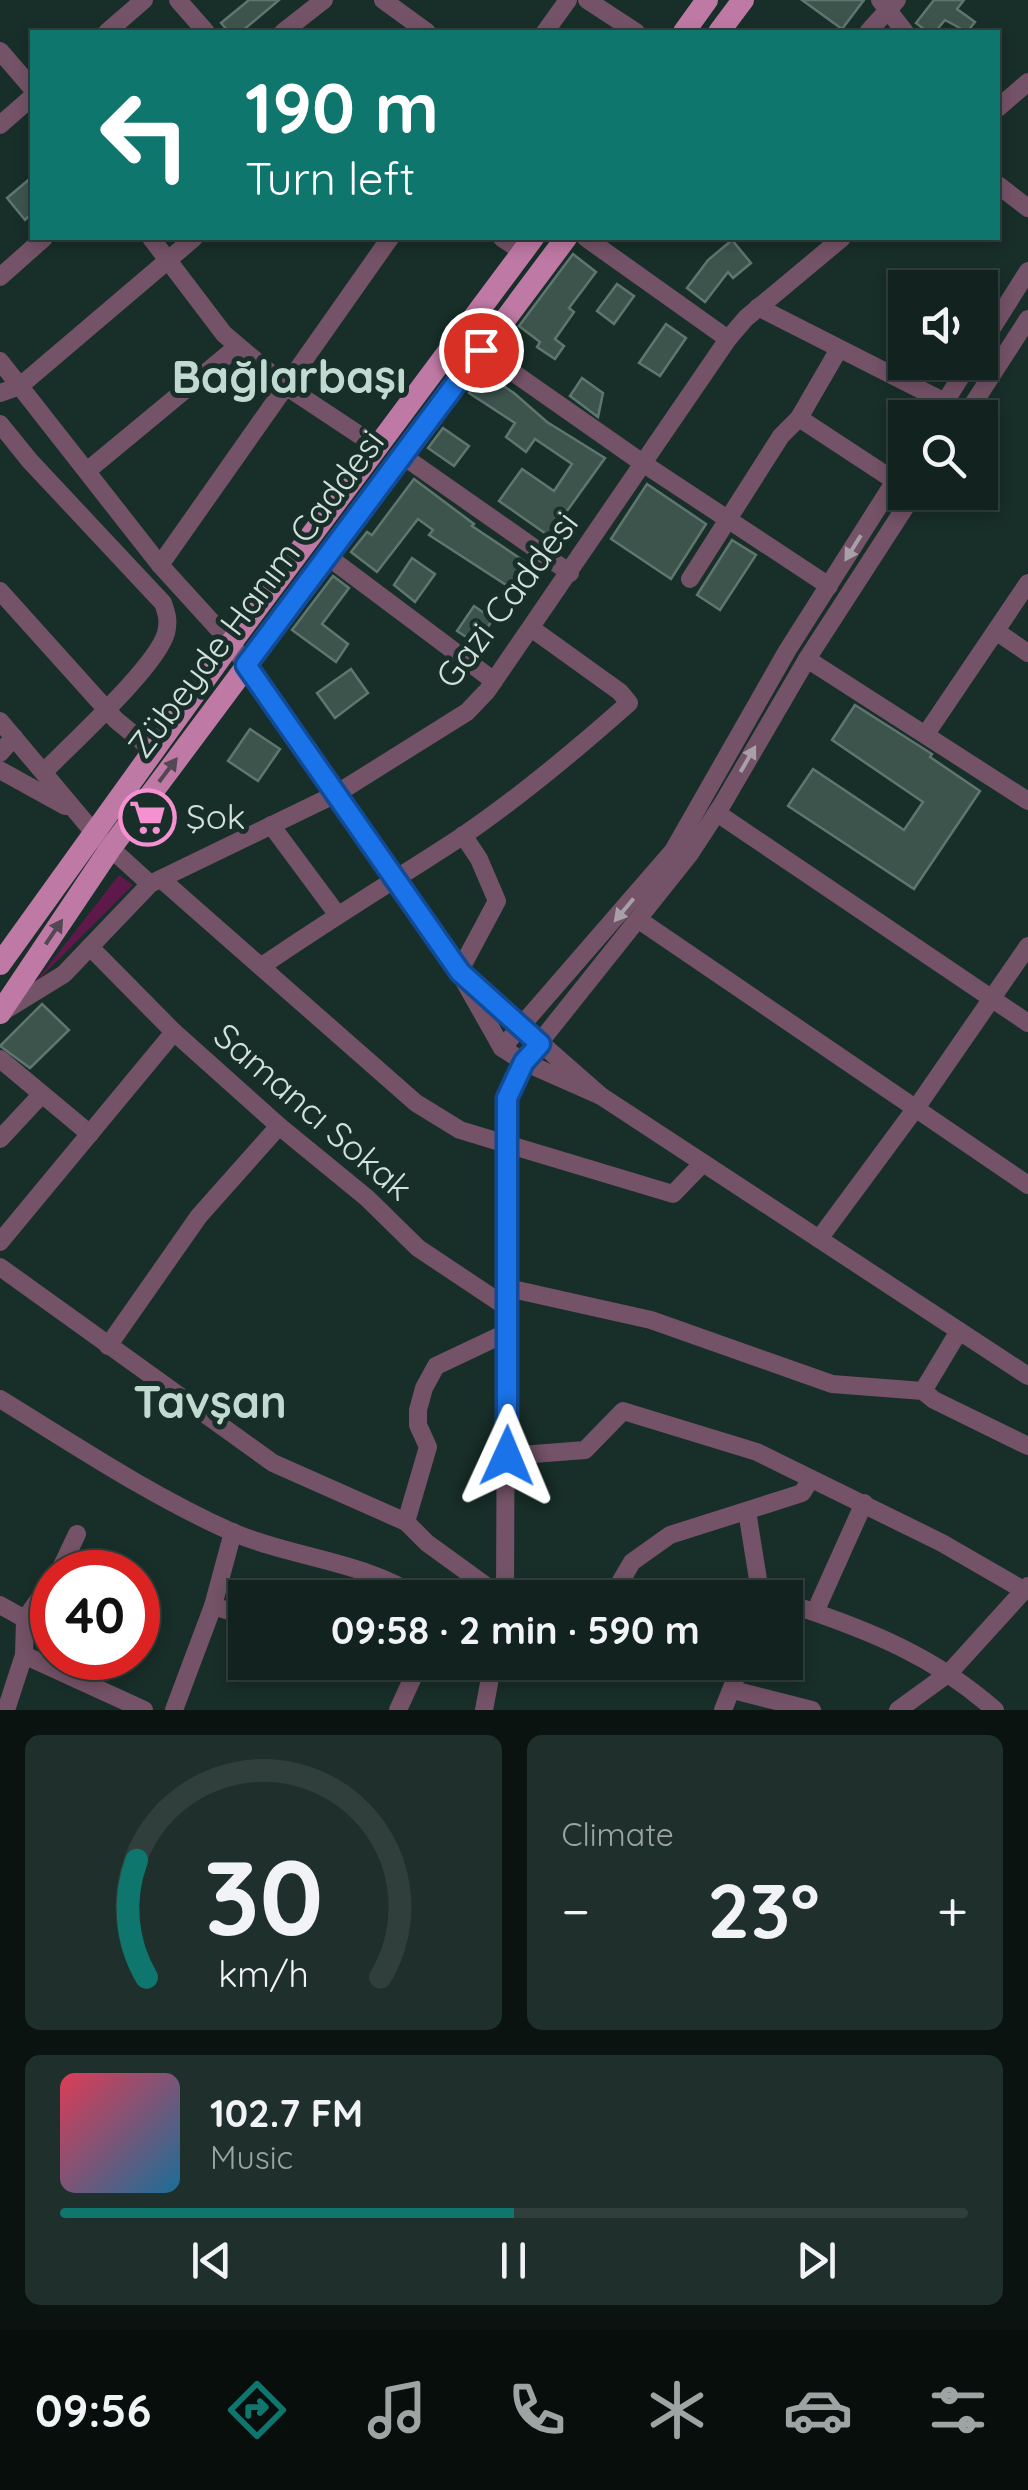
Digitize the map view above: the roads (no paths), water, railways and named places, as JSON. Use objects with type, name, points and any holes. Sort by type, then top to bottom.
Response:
[{"type":"main road","points":[[686,30],[708,0]]},
{"type":"main road","points":[[721,30],[744,0]]},
{"type":"main road","name":"Zübeyde Hanım Caddesi","points":[[102,841],[246,665],[564,240]]},
{"type":"main road","points":[[0,1013],[155,752],[231,643],[528,245]]},
{"type":"main road","points":[[0,964],[102,841]]},
{"type":"street","points":[[109,30],[144,0]]},
{"type":"street","points":[[178,0],[204,30]]},
{"type":"street","points":[[286,30],[324,0]]},
{"type":"street","points":[[383,0],[424,30]]},
{"type":"street","points":[[546,30],[568,0]]},
{"type":"street","points":[[587,0],[633,30]]},
{"type":"street","points":[[869,30],[889,3],[904,30]]},
{"type":"street","points":[[0,52],[30,86]]},
{"type":"street","points":[[1000,105],[1028,82]]},
{"type":"street","points":[[0,126],[30,99]]},
{"type":"street","points":[[1000,187],[1028,208]]},
{"type":"street","points":[[0,276],[42,240]]},
{"type":"street","points":[[152,240],[224,334],[287,388],[380,448]]},
{"type":"street","points":[[0,393],[20,386],[192,240]]},
{"type":"street","points":[[160,565],[389,240]]},
{"type":"street","points":[[589,240],[728,338]]},
{"type":"street","name":"Gazi Caddesi","points":[[0,1013],[64,974],[155,882],[336,794],[467,712],[494,682],[728,338],[840,240]]},
{"type":"street","points":[[998,318],[1028,271]]},
{"type":"street","points":[[758,308],[839,348],[924,400]]},
{"type":"street","points":[[976,400],[1028,319]]},
{"type":"street","points":[[87,471],[238,346]]},
{"type":"street","points":[[690,579],[781,436],[799,418],[839,348]]},
{"type":"street","points":[[481,350],[828,586]]},
{"type":"street","points":[[0,362],[160,565],[231,643],[460,972],[502,1048],[601,1096]]},
{"type":"street","points":[[799,418],[888,466]]},
{"type":"street","points":[[0,424],[163,603],[168,619],[159,648],[44,772]]},
{"type":"street","points":[[402,456],[570,573]]},
{"type":"street","points":[[502,1048],[673,851],[787,652],[888,492]]},
{"type":"street","points":[[500,1580],[507,1456],[507,1098],[524,1062],[639,920],[716,813],[807,658],[903,510]]},
{"type":"street","points":[[328,556],[494,682]]},
{"type":"street","points":[[926,734],[1028,583]]},
{"type":"street","points":[[0,591],[116,720],[155,752]]},
{"type":"street","points":[[262,966],[463,836],[578,748],[628,703],[620,692],[531,628]]},
{"type":"street","points":[[997,632],[1028,654]]},
{"type":"street","points":[[807,658],[1028,801]]},
{"type":"street","points":[[0,721],[102,841],[262,966],[416,1103],[460,1130],[673,1194],[703,1163]]},
{"type":"street","points":[[0,754],[14,737]]},
{"type":"street","points":[[0,770],[77,812]]},
{"type":"street","points":[[716,813],[1028,1023]]},
{"type":"street","points":[[271,825],[337,914]]},
{"type":"street","points":[[460,972],[497,902],[479,859],[463,836]]},
{"type":"street","points":[[639,920],[1028,1185]]},
{"type":"street","name":"Samancı Sokak","points":[[90,946],[174,1032],[367,1198],[418,1248],[508,1308]]},
{"type":"street","points":[[818,1238],[915,1109],[1028,946]]},
{"type":"street","points":[[460,972],[601,1096],[1028,1376]]},
{"type":"street","points":[[0,1242],[174,1032]]},
{"type":"street","points":[[0,1059],[90,1134]]},
{"type":"street","points":[[0,1140],[42,1094]]},
{"type":"street","points":[[108,1346],[199,1216],[279,1126]]},
{"type":"street","points":[[0,1268],[272,1463],[406,1522],[427,1543],[480,1580]]},
{"type":"street","points":[[508,1288],[651,1320],[832,1384],[923,1391],[1028,1446]]},
{"type":"street","points":[[923,1391],[960,1331]]},
{"type":"street","points":[[406,1522],[428,1447],[418,1425],[424,1388],[436,1366],[508,1332]]},
{"type":"street","points":[[0,1399],[117,1471],[233,1532],[388,1580]]},
{"type":"street","points":[[507,1456],[585,1450],[624,1412],[757,1452],[942,1542],[1026,1589],[949,1674],[898,1710]]},
{"type":"street","points":[[622,1580],[632,1562],[670,1535],[802,1493],[812,1480]]},
{"type":"street","points":[[815,1612],[864,1503]]},
{"type":"street","points":[[747,1512],[759,1580]]},
{"type":"street","points":[[174,1710],[213,1606],[233,1532]]},
{"type":"street","points":[[69,1550],[77,1534]]},
{"type":"street","points":[[0,1604],[25,1618]]},
{"type":"street","points":[[213,1606],[228,1611]]},
{"type":"street","points":[[803,1610],[874,1632],[949,1674],[996,1710]]},
{"type":"street","points":[[6,1710],[24,1655],[25,1618],[30,1611]]},
{"type":"street","points":[[24,1655],[144,1710]]},
{"type":"street","points":[[398,1710],[412,1680]]},
{"type":"street","points":[[484,1710],[490,1680]]},
{"type":"street","points":[[723,1710],[736,1680]]},
{"type":"street","points":[[733,1690],[812,1710]]},
{"type":"place","name":"Şok","points":[[147,817]]},
{"type":"district","name":"Bağlarbaşı","points":[[289,377]]},
{"type":"district","name":"Tavşan","points":[[210,1402]]}]
